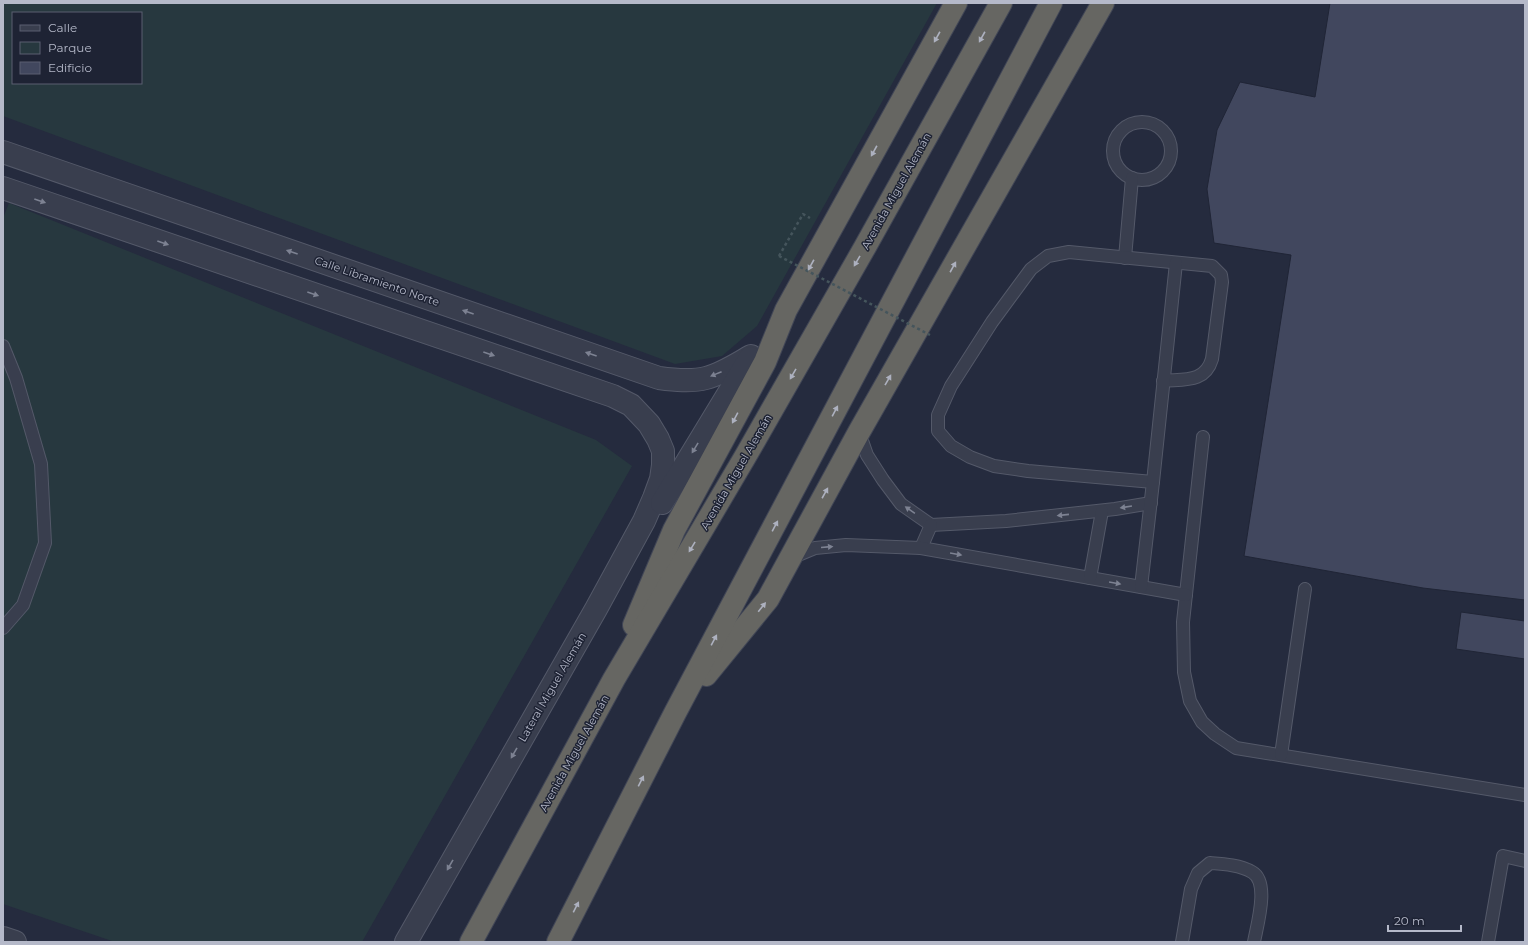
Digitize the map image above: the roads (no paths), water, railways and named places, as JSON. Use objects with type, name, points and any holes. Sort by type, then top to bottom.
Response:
[{"type":"highway","points":[[614,679],[639,611],[674,530],[765,362],[786,310],[956,3]]},
{"type":"highway","name":"Avenida Miguel Alemán","points":[[471,942],[614,679],[753,444],[1001,3]]},
{"type":"highway","points":[[558,942],[675,713],[1051,3]]},
{"type":"highway","points":[[675,713],[768,599],[858,432],[1102,3]]},
{"type":"street","name":"Calle Libramiento Norte","points":[[3,152],[659,378],[680,380],[706,378],[732,367],[751,356]]},
{"type":"street","name":"Lateral Miguel Alemán","points":[[3,188],[613,396],[632,405],[655,431],[663,451],[661,479],[644,521],[596,609],[406,942]]},
{"type":"street","points":[[596,609],[751,356],[786,310]]},
{"type":"street","points":[[3,938],[15,942]]},
{"type":"lane","points":[[1141,122],[1151,123],[1160,128],[1167,136],[1170,145],[1170,155],[1167,165],[1161,173],[1152,178],[1142,180],[1132,178],[1123,174],[1117,166],[1113,156],[1113,146],[1116,137],[1123,129],[1132,124],[1141,122]]},
{"type":"lane","points":[[1125,258],[1132,178]]},
{"type":"lane","points":[[1153,482],[1028,471],[994,466],[970,457],[951,446],[938,431],[938,415],[950,386],[992,322],[1031,269],[1048,256],[1069,252],[1212,266],[1221,275],[1222,282],[1210,368],[1199,378],[1163,381]]},
{"type":"lane","points":[[1140,587],[1151,503],[1176,263]]},
{"type":"lane","points":[[3,346],[16,378],[41,464],[45,543],[23,605],[3,628]]},
{"type":"lane","points":[[858,432],[868,455],[883,480],[901,504],[931,524],[1006,521],[1151,503]]},
{"type":"lane","points":[[1203,437],[1183,622],[1184,672],[1190,701],[1202,722],[1215,734],[1236,748],[1525,795]]},
{"type":"lane","points":[[1090,578],[1102,510]]},
{"type":"lane","points":[[922,548],[931,524]]},
{"type":"lane","points":[[790,558],[815,548],[846,545],[922,548],[1186,594]]},
{"type":"lane","points":[[1281,755],[1305,589]]},
{"type":"lane","points":[[1488,942],[1503,856],[1525,861]]},
{"type":"lane","points":[[1182,942],[1191,888],[1198,873],[1210,863],[1231,865],[1253,872],[1260,881],[1262,892],[1254,942]]}]
